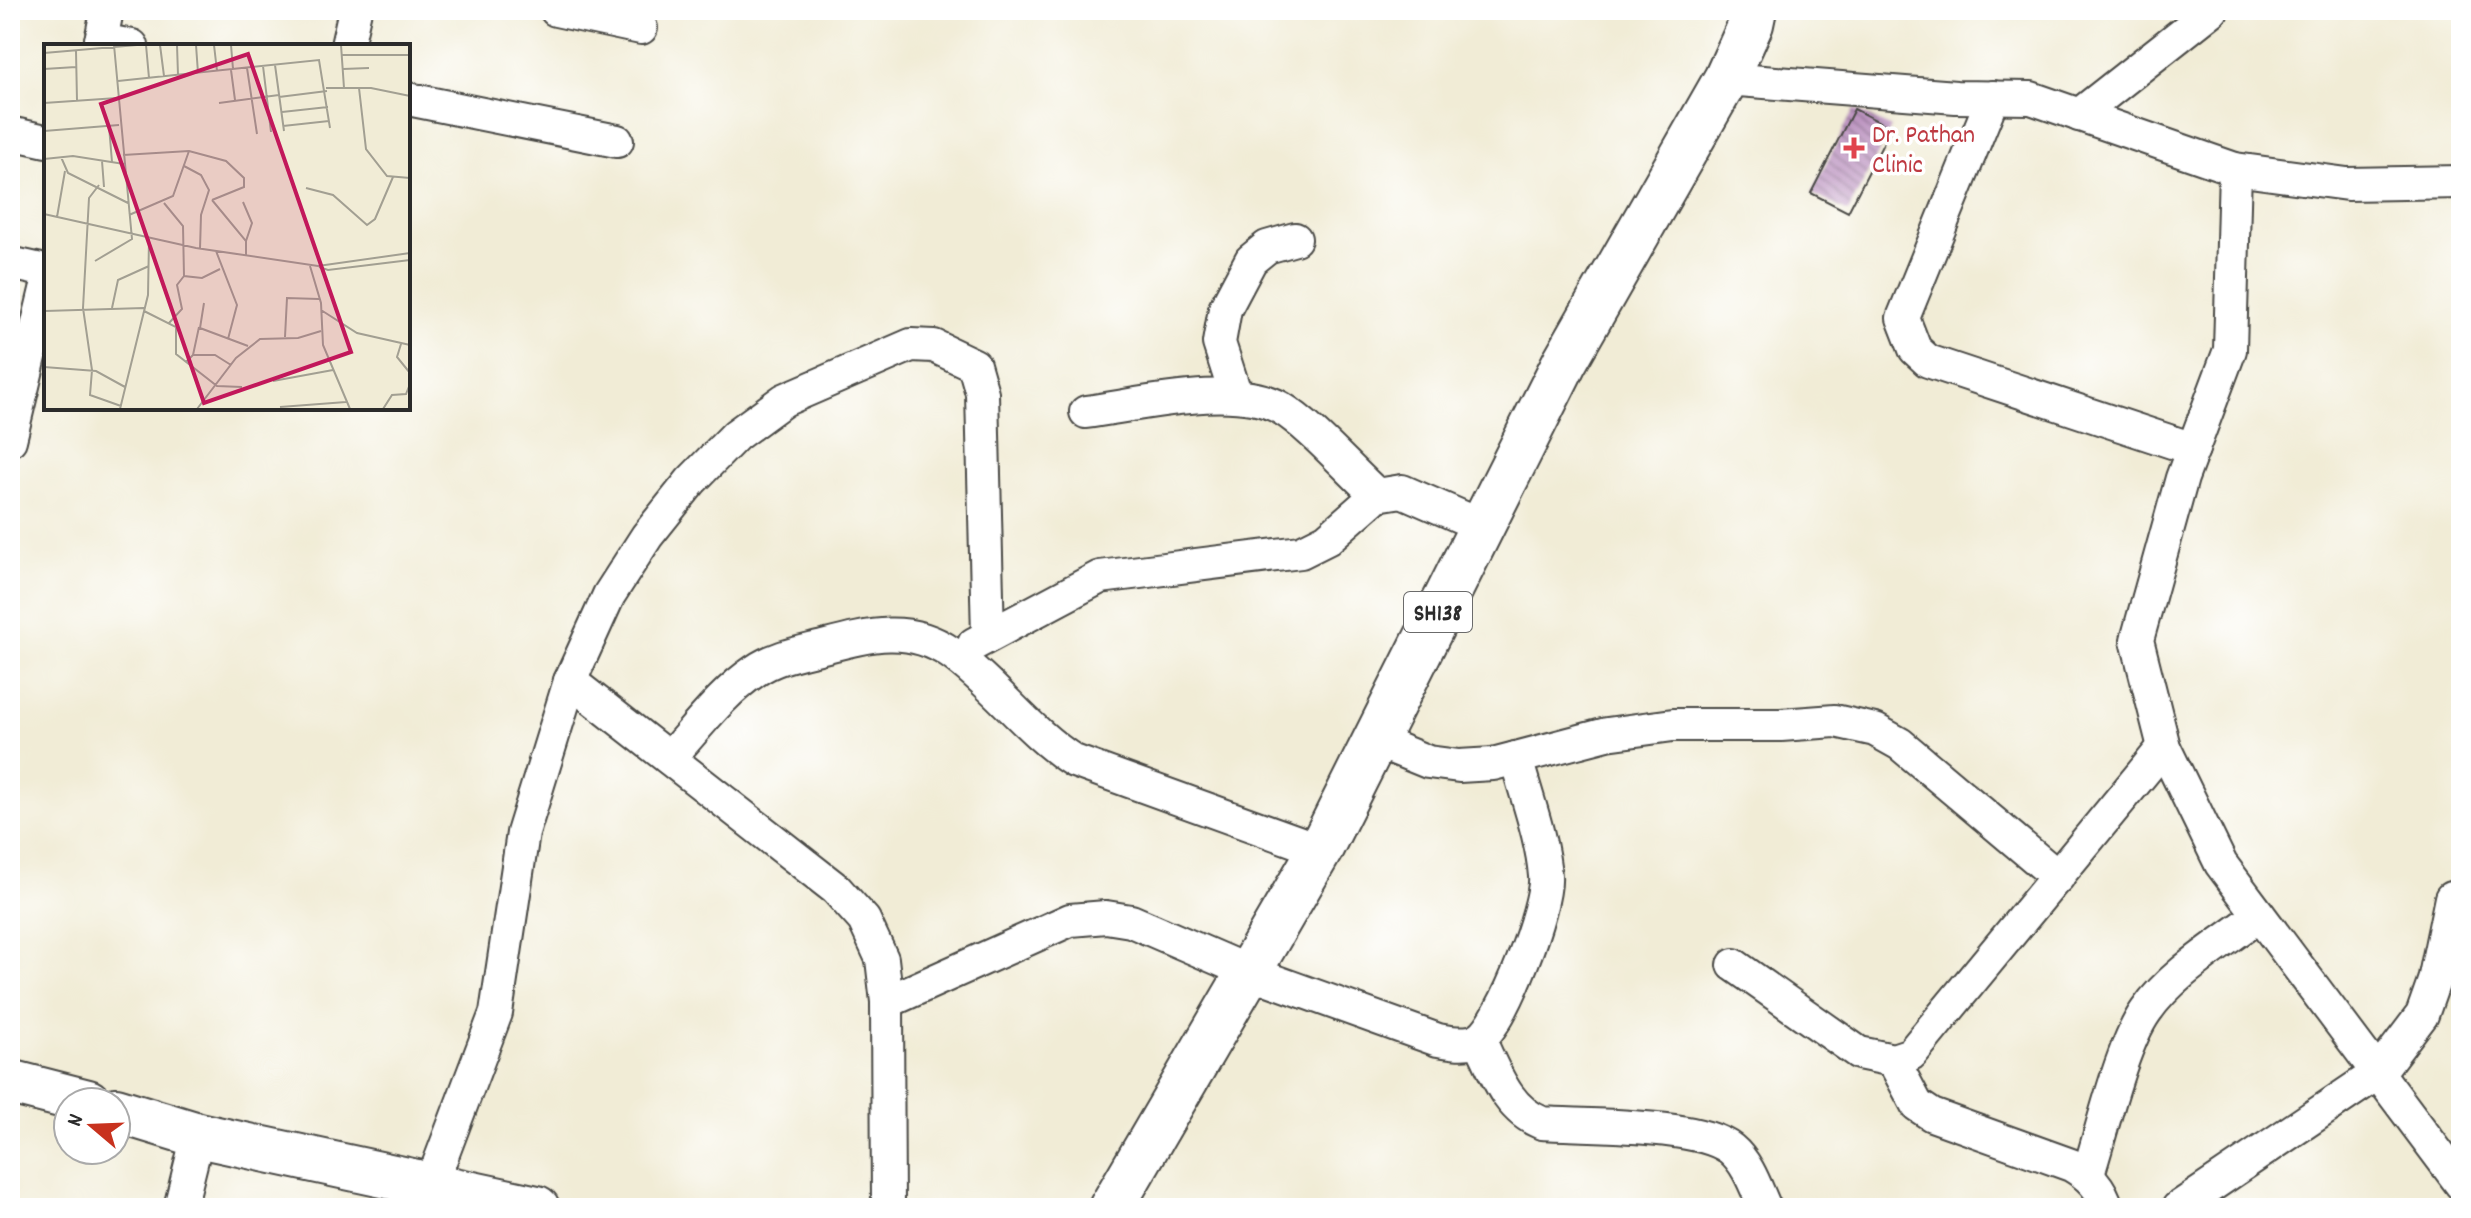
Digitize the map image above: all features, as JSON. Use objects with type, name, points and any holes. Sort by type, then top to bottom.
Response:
[{"type":"main road","name":"SH138","points":[[1121,1205],[1320,850],[1565,361],[1726,79],[1757,15]]},
{"type":"main road","points":[[10,1082],[52,1093]]},
{"type":"main road","points":[[132,1115],[198,1135],[512,1205]]},
{"type":"street","points":[[347,44],[355,10]]},
{"type":"street","points":[[556,10],[641,28]]},
{"type":"street","points":[[2079,115],[2212,10]]},
{"type":"street","points":[[1726,79],[2031,98],[2235,169],[2347,184],[2461,182]]},
{"type":"street","points":[[1993,97],[1903,318],[1909,338],[1928,361],[2193,449]]},
{"type":"street","points":[[410,99],[617,141]]},
{"type":"street","points":[[10,133],[44,141]]},
{"type":"street","points":[[2235,169],[2230,350],[2193,449],[2137,640],[2164,747],[2221,864],[2461,1184]]},
{"type":"street","points":[[1236,396],[1219,343],[1225,309],[1251,260],[1267,247],[1295,239]]},
{"type":"street","points":[[10,263],[44,271]]},
{"type":"street","points":[[12,425],[44,298]]},
{"type":"street","points":[[431,1185],[496,1013],[523,833],[570,681],[609,595],[647,536],[736,435],[784,400],[911,345],[934,346],[974,365],[982,393],[988,636]]},
{"type":"street","points":[[1086,412],[1236,396],[1260,398],[1283,409],[1377,495]]},
{"type":"street","points":[[954,655],[1100,577],[1301,552],[1327,539],[1377,495],[1402,491],[1482,526]]},
{"type":"street","points":[[669,758],[738,685],[779,658],[880,633],[911,635],[933,642],[954,655],[1045,742],[1074,761],[1320,850]]},
{"type":"street","points":[[570,681],[836,889],[864,920],[882,959],[887,1002],[888,1208]]},
{"type":"street","points":[[1374,740],[1428,762],[1459,766],[1493,764],[1640,727],[1835,721],[1875,730],[1900,744],[2058,877]]},
{"type":"street","points":[[1734,965],[1859,1053],[1893,1060],[1911,1054],[2164,747]]},
{"type":"street","points":[[887,1002],[1070,920],[1106,917],[1131,921],[1249,972],[1438,1040],[1462,1043],[1479,1039],[1493,1023],[1542,909],[1546,877],[1516,758]]},
{"type":"street","points":[[2178,1208],[2378,1073],[2422,1015],[2434,981],[2451,898]]},
{"type":"street","points":[[2088,1174],[2134,1032],[2146,1010],[2168,986],[2259,915]]},
{"type":"street","points":[[1479,1039],[1512,1104],[1528,1118],[1542,1123],[1688,1132],[1718,1139],[1734,1151],[1743,1164],[1765,1208]]},
{"type":"street","points":[[1893,1060],[1917,1105],[1932,1115],[2071,1165],[2088,1174],[2103,1193],[2107,1208]]},
{"type":"street","points":[[180,1208],[198,1135]]},
{"type":"building","points":[[1854,109],[1891,128],[1848,212],[1811,193]]},
{"type":"place","name":"Dr. Pathan Clinic","points":[[1854,148]]}]
